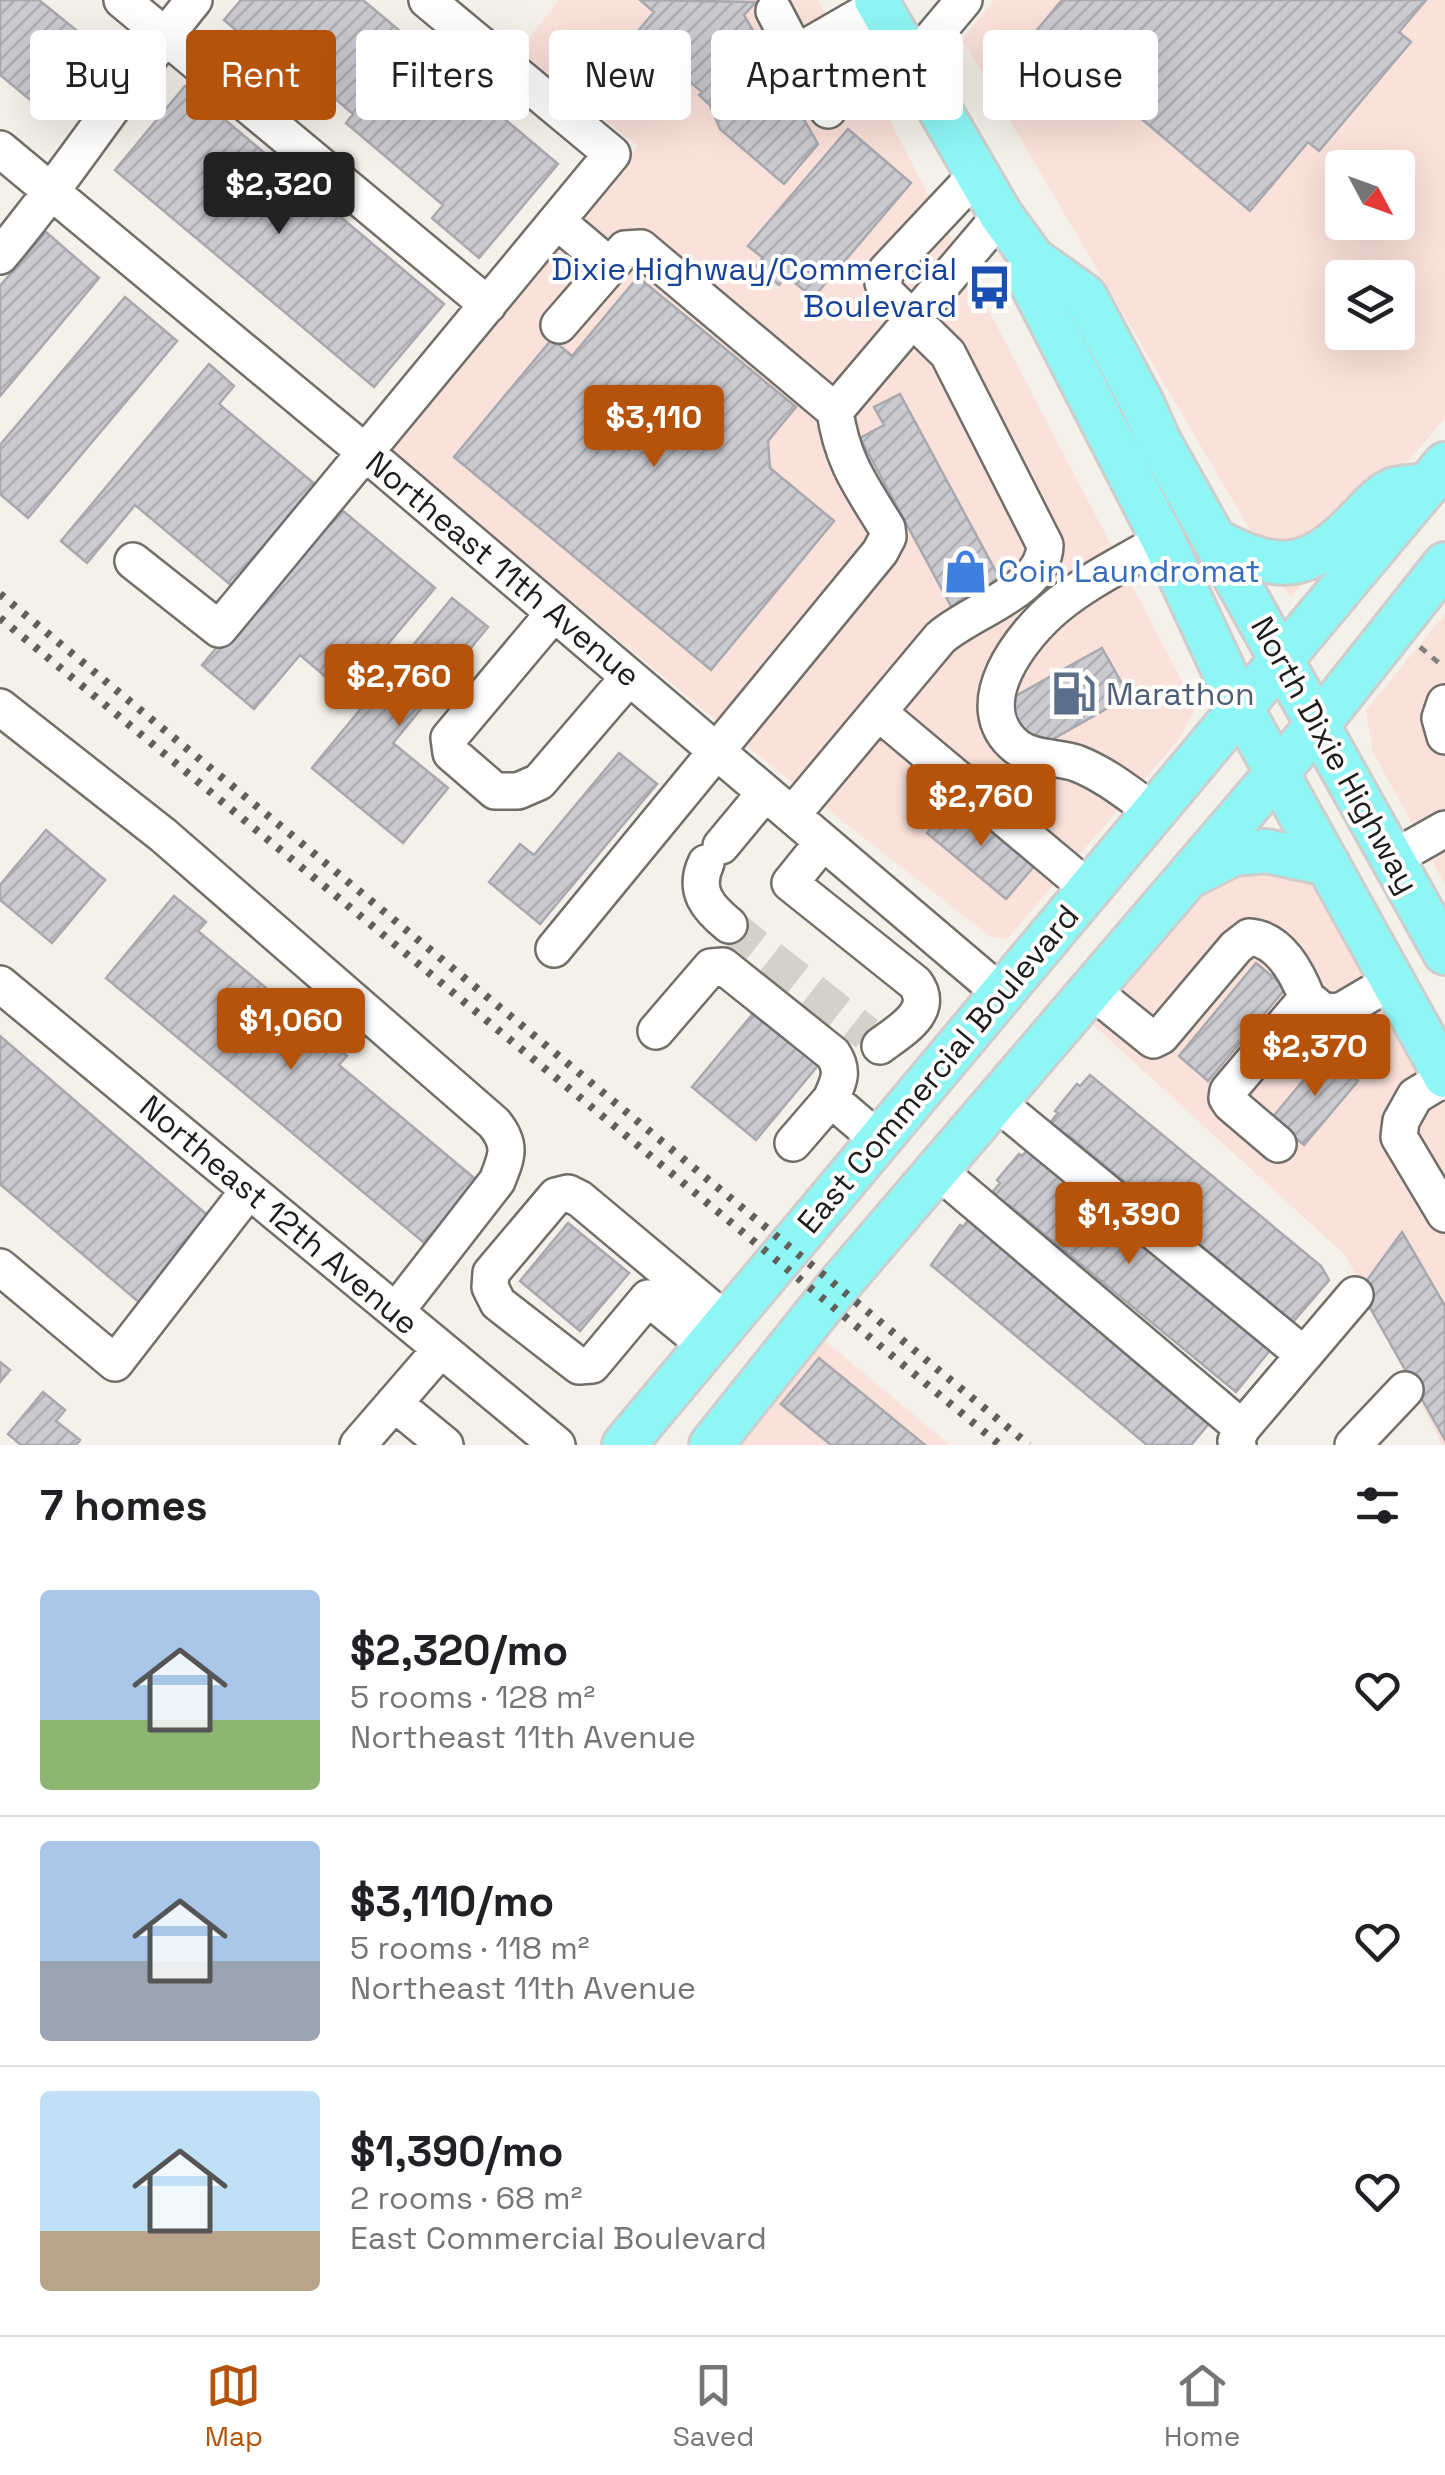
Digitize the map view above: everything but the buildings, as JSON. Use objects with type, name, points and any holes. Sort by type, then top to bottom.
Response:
[{"type":"main road","name":"North Dixie Highway","points":[[878,3],[894,30]]},
{"type":"main road","name":"North Dixie Highway","points":[[946,120],[1001,215],[1033,258],[1084,296],[1142,403],[1158,441],[1445,953]]},
{"type":"main road","name":"North Dixie Highway","points":[[1033,258],[1032,285],[1163,540],[1241,708],[1445,1077]]},
{"type":"main road","points":[[1214,540],[1249,558],[1285,563],[1311,559],[1338,541],[1392,489],[1437,474]]},
{"type":"main road","name":"East Commercial Boulevard","points":[[624,1445],[1437,474]]},
{"type":"main road","name":"East Commercial Boulevard","points":[[711,1445],[936,1169],[1316,726],[1443,570]]},
{"type":"main road","points":[[1183,880],[1233,854],[1266,851],[1328,864]]},
{"type":"street","points":[[122,0],[157,30]]},
{"type":"street","points":[[166,34],[194,0]]},
{"type":"street","points":[[133,561],[219,628],[612,154],[427,0]]},
{"type":"street","points":[[939,30],[964,0]]},
{"type":"street","points":[[833,30],[878,3]]},
{"type":"street","points":[[774,11],[784,30]]},
{"type":"street","points":[[166,38],[488,305]]},
{"type":"street","points":[[0,256],[54,192],[105,120]]},
{"type":"street","name":"Northeast 11th Avenue","points":[[0,149],[366,453],[1002,994]]},
{"type":"street","points":[[729,925],[704,900],[700,875],[714,855],[778,804],[878,712],[954,625],[1029,582],[1045,557],[1045,546],[948,354],[887,294],[883,283],[886,271],[977,174]]},
{"type":"street","points":[[835,411],[1001,215]]},
{"type":"street","points":[[557,222],[610,266]]},
{"type":"street","points":[[554,948],[880,552],[888,537],[887,528],[840,444],[835,411],[641,248],[625,248],[559,325]]},
{"type":"street","points":[[1154,812],[1108,778],[1074,762],[1037,756],[1017,747],[999,725],[995,706],[999,683],[1014,653],[1055,607],[1083,586],[1163,540]]},
{"type":"street","points":[[554,613],[448,738],[451,754],[495,792],[506,794],[539,782],[630,677]]},
{"type":"street","points":[[1445,703],[1440,718],[1445,736]]},
{"type":"street","points":[[0,706],[163,835],[494,1123],[505,1137],[506,1157],[497,1181],[396,1312]]},
{"type":"street","points":[[878,712],[1089,889]]},
{"type":"street","points":[[1392,859],[1445,829]]},
{"type":"street","points":[[824,842],[790,883],[922,992],[922,1004],[915,1019],[874,1040],[927,1083]]},
{"type":"street","points":[[1090,989],[1153,1040],[1162,1036],[1236,947],[1249,937],[1259,938],[1289,961],[1307,998],[1324,1012],[1341,1011],[1392,980]]},
{"type":"street","points":[[656,1031],[712,967],[723,966],[833,1054],[840,1066],[840,1079],[831,1099],[793,1143]]},
{"type":"street","name":"Northeast 12th Avenue","points":[[0,984],[557,1445]]},
{"type":"street","points":[[1278,1144],[1226,1098],[1246,1068],[1307,998]]},
{"type":"street","points":[[1445,1077],[1415,1096],[1401,1121],[1399,1138],[1445,1214]]},
{"type":"street","points":[[831,1099],[879,1140]]},
{"type":"street","points":[[995,1100],[1304,1355]]},
{"type":"street","points":[[936,1169],[1240,1437],[1355,1295]]},
{"type":"street","points":[[0,1267],[114,1362],[249,1190]]},
{"type":"street","points":[[658,1286],[592,1365],[578,1366],[498,1303],[490,1288],[491,1273],[556,1196],[568,1193],[580,1199],[658,1286],[717,1334]]},
{"type":"street","points":[[358,1445],[441,1349]]},
{"type":"street","points":[[1354,1445],[1405,1390]]},
{"type":"street","points":[[394,1403],[446,1445]]},
{"type":"path","points":[[1414,642],[1439,663]]},
{"type":"shaded area","points":[[559,0],[818,0],[836,30],[711,30],[711,120],[889,120],[1196,708],[1179,739],[1007,939],[991,937],[758,755],[387,448],[638,146],[605,120],[691,120],[691,30],[549,30],[549,76],[529,61],[529,38]]},
{"type":"shaded area","points":[[994,0],[1445,0],[1445,418],[1290,598],[1010,120],[1158,120],[1158,30],[983,30],[983,75],[963,38]]},
{"type":"shaded area","points":[[1445,614],[1445,885],[1373,752],[1366,710]]},
{"type":"shaded area","points":[[1237,858],[1308,871],[1329,895],[1445,1099],[1445,1445],[1346,1256],[1088,1020]]},
{"type":"shaded area","points":[[818,1335],[950,1445],[727,1445]]},
{"type":"tunnel","points":[[729,925],[867,1034]]},
{"type":"railway","points":[[0,594],[1029,1445]]},
{"type":"railway","points":[[0,618],[1000,1445]]},
{"type":"place","name":"Dixie Highway/Commercial Boulevard","points":[[990,287]]},
{"type":"place","name":"Coin Laundromat","points":[[965,571]]},
{"type":"place","name":"Marathon","points":[[1073,694]]}]
